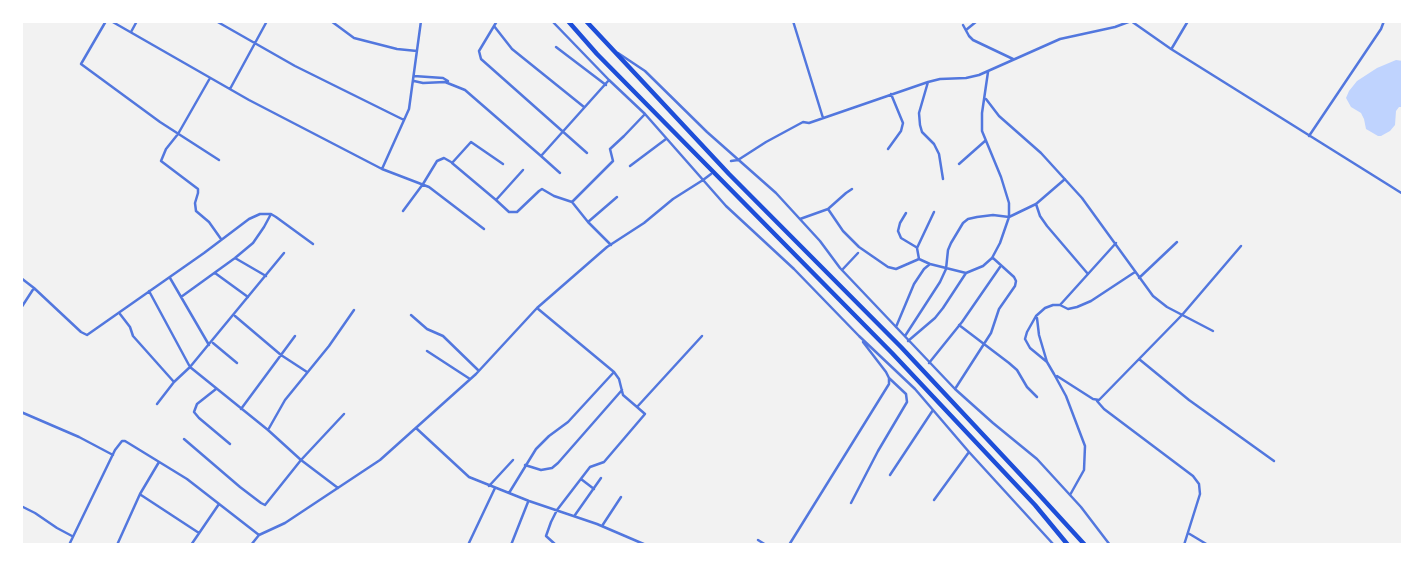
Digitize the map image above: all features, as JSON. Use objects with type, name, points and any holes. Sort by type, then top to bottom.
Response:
[{"type":"highway","points":[[568,21],[597,54],[892,354],[1035,505],[1068,545]]},
{"type":"highway","points":[[586,21],[729,174],[901,347],[1085,545]]},
{"type":"street","points":[[106,21],[81,64],[219,160]]},
{"type":"street","points":[[111,21],[229,89],[382,169],[423,184],[484,229]]},
{"type":"street","points":[[131,32],[137,21]]},
{"type":"street","points":[[216,21],[295,66],[404,120]]},
{"type":"street","points":[[229,89],[267,21]]},
{"type":"street","points":[[331,21],[354,38],[416,51]]},
{"type":"street","points":[[382,169],[409,109],[421,21]]},
{"type":"street","points":[[497,21],[480,51],[481,59],[587,153]]},
{"type":"street","points":[[552,21],[645,114],[726,206],[915,389],[1054,545]]},
{"type":"street","points":[[793,21],[823,119]]},
{"type":"street","points":[[966,30],[977,21]]},
{"type":"street","points":[[731,161],[738,160],[803,122],[823,119],[928,82],[966,78],[1060,39],[1131,21],[1171,49],[1403,194]]},
{"type":"street","points":[[1171,49],[1188,21]]},
{"type":"street","points":[[1309,136],[1384,21]]},
{"type":"street","points":[[963,25],[973,40],[1013,59]]},
{"type":"street","points":[[494,26],[512,49],[584,107]]},
{"type":"street","points":[[556,47],[606,85]]},
{"type":"street","points":[[616,51],[645,71],[776,193],[820,240],[842,270],[929,363],[993,423],[1037,459],[1110,545]]},
{"type":"street","points":[[828,209],[851,239],[888,267],[896,269],[919,259],[966,273],[983,266],[992,258],[1000,243],[1009,217],[1006,191],[982,131],[988,71]]},
{"type":"street","points":[[210,78],[161,161],[198,189],[196,211],[209,222],[222,240]]},
{"type":"street","points":[[413,78],[443,78],[470,93],[561,173]]},
{"type":"street","points":[[413,78],[423,83],[450,83]]},
{"type":"street","points":[[541,156],[609,80]]},
{"type":"street","points":[[928,82],[919,113],[920,125],[922,132],[940,154],[943,178]]},
{"type":"street","points":[[888,149],[904,123],[891,94]]},
{"type":"street","points":[[985,97],[995,111],[1041,153],[1082,198],[1160,303],[1213,331]]},
{"type":"street","points":[[572,202],[613,161],[610,149],[645,114]]},
{"type":"street","points":[[630,166],[667,138]]},
{"type":"street","points":[[959,164],[985,141]]},
{"type":"street","points":[[452,163],[471,142],[503,164]]},
{"type":"street","points":[[403,211],[435,164],[444,158],[509,212],[520,210],[542,190],[572,202],[611,245]]},
{"type":"street","points":[[496,200],[523,170]]},
{"type":"street","points":[[251,545],[259,535],[285,523],[380,460],[479,371],[537,308],[611,245],[711,174]]},
{"type":"street","points":[[905,337],[932,297],[946,269],[948,250],[962,223],[977,217],[1009,217],[1036,204],[1065,179]]},
{"type":"street","points":[[800,219],[828,209],[852,189]]},
{"type":"street","points":[[588,222],[617,197]]},
{"type":"street","points":[[1036,204],[1046,226],[1088,274]]},
{"type":"street","points":[[919,259],[917,248],[934,212]]},
{"type":"street","points":[[906,213],[898,231],[901,238],[917,248]]},
{"type":"street","points":[[21,278],[84,334],[91,333],[249,219],[260,214],[271,214],[313,244]]},
{"type":"street","points":[[181,298],[253,243],[271,214]]},
{"type":"street","points":[[1139,278],[1177,242]]},
{"type":"street","points":[[1060,305],[1116,243]]},
{"type":"street","points":[[1097,401],[1182,315],[1241,246]]},
{"type":"street","points":[[157,404],[284,253]]},
{"type":"street","points":[[842,270],[858,253]]},
{"type":"street","points":[[235,258],[266,276]]},
{"type":"street","points":[[955,389],[984,344],[995,324],[999,309],[1016,281],[992,258]]},
{"type":"street","points":[[896,327],[914,285],[930,264]]},
{"type":"street","points":[[929,363],[1000,266]]},
{"type":"street","points":[[1047,362],[1030,348],[1025,339],[1037,316],[1053,305],[1068,309],[1091,301],[1135,272]]},
{"type":"street","points":[[215,273],[248,297]]},
{"type":"street","points":[[908,341],[943,308],[966,273]]},
{"type":"street","points":[[169,277],[210,343],[237,363]]},
{"type":"street","points":[[21,308],[34,288]]},
{"type":"street","points":[[149,291],[190,367],[338,488]]},
{"type":"street","points":[[537,308],[614,372],[626,398],[645,414],[604,462],[590,467],[557,510],[546,536],[556,545]]},
{"type":"street","points":[[268,430],[285,400],[354,310]]},
{"type":"street","points":[[120,313],[130,327],[133,337],[174,382]]},
{"type":"street","points":[[234,315],[281,355],[307,372]]},
{"type":"street","points":[[411,316],[443,336],[479,371]]},
{"type":"street","points":[[1037,316],[1037,326],[1047,362],[1066,396],[1085,446],[1084,470],[1070,495]]},
{"type":"street","points":[[959,325],[1017,370],[1037,397]]},
{"type":"street","points":[[241,409],[295,336]]},
{"type":"street","points":[[637,407],[702,336]]},
{"type":"street","points":[[851,503],[907,402],[906,394],[889,378],[859,336]]},
{"type":"street","points":[[427,351],[470,379]]},
{"type":"street","points":[[1139,359],[1189,400],[1274,461]]},
{"type":"street","points":[[509,494],[536,449],[568,422],[614,372]]},
{"type":"street","points":[[1054,374],[1097,401],[1193,476],[1199,484],[1199,494],[1184,545]]},
{"type":"street","points":[[789,545],[889,384],[889,378]]},
{"type":"street","points":[[216,389],[197,404],[194,412],[230,444]]},
{"type":"street","points":[[525,465],[546,470],[552,468],[622,390]]},
{"type":"street","points":[[890,475],[933,410]]},
{"type":"street","points":[[21,412],[113,455]]},
{"type":"street","points":[[184,439],[263,504],[267,503],[301,460],[344,414]]},
{"type":"street","points":[[416,428],[469,477],[646,545]]},
{"type":"street","points":[[69,545],[122,441],[132,444],[187,479],[259,535]]},
{"type":"street","points":[[934,499],[969,452]]},
{"type":"street","points":[[489,486],[513,460]]},
{"type":"street","points":[[117,545],[140,494],[159,462]]},
{"type":"street","points":[[574,516],[601,478]]},
{"type":"street","points":[[580,479],[594,489]]},
{"type":"street","points":[[468,545],[495,488]]},
{"type":"street","points":[[140,494],[200,533]]},
{"type":"street","points":[[602,526],[621,497]]},
{"type":"street","points":[[512,545],[529,501]]},
{"type":"street","points":[[191,545],[219,504]]},
{"type":"street","points":[[21,506],[73,537]]},
{"type":"street","points":[[1188,533],[1208,545]]},
{"type":"street","points":[[758,540],[766,545]]},
{"type":"water","points":[[1396,60],[1403,61],[1403,107],[1396,111],[1395,125],[1390,131],[1378,136],[1366,129],[1361,113],[1351,107],[1346,98],[1357,81]]}]
